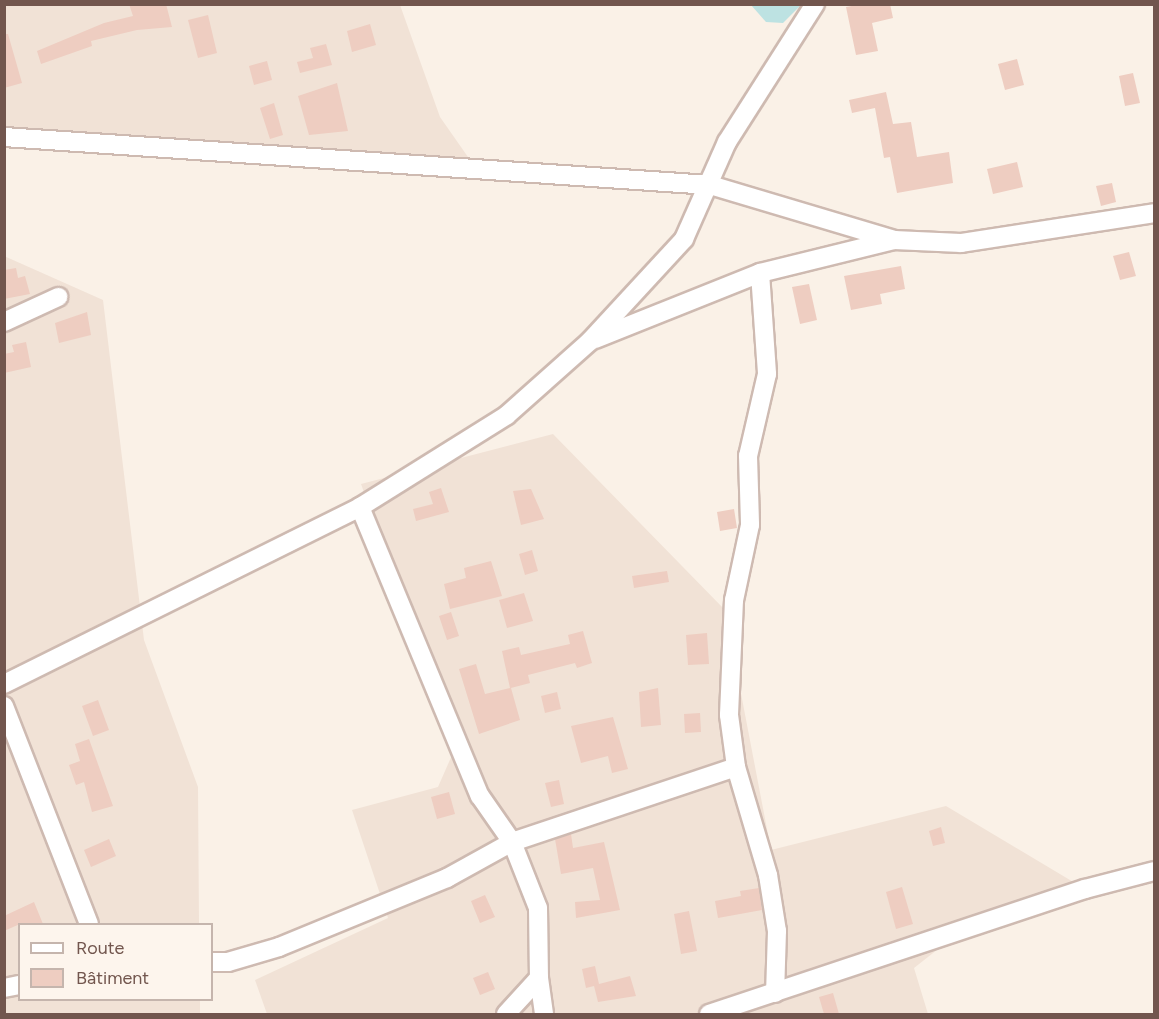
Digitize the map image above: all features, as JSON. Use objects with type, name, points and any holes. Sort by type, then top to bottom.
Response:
[{"type":"street","points":[[4,684],[360,507],[507,415],[590,341],[684,239],[710,185],[727,142],[815,4]]},
{"type":"street","points":[[4,137],[710,185],[894,240],[961,243],[1155,213]]},
{"type":"street","points":[[590,341],[760,273],[894,240]]},
{"type":"street","points":[[760,273],[767,374],[748,456],[750,525],[734,600],[729,716],[736,767],[768,875],[777,931],[775,993]]},
{"type":"street","points":[[4,322],[58,297]]},
{"type":"street","points":[[360,507],[480,796],[512,842],[538,908],[539,978],[544,1014]]},
{"type":"street","points":[[4,706],[89,923]]},
{"type":"street","points":[[213,962],[279,947],[447,878],[512,842],[736,767]]},
{"type":"street","points":[[708,1014],[1085,889],[1155,871]]},
{"type":"street","points":[[506,1014],[539,978]]},
{"type":"shaded area","points":[[5,5],[400,5],[440,117],[475,167],[5,137]]},
{"type":"shaded area","points":[[4,256],[103,300],[144,640],[198,787],[199,923],[18,923],[18,1001],[200,1001],[200,1014],[5,1014]]},
{"type":"shaded area","points":[[553,434],[725,610],[771,850],[946,806],[1085,889],[961,931],[914,968],[928,1014],[267,1014],[255,980],[388,918],[352,810],[438,787],[456,746],[361,484]]},
{"type":"water","points":[[751,5],[801,5],[783,23],[766,22]]},
{"type":"building","points":[[129,4],[166,4],[172,27],[137,30],[91,41],[92,46],[41,64],[37,51],[104,23],[133,16]]},
{"type":"building","points":[[863,4],[890,4],[893,18],[872,23],[878,51],[856,55],[846,7]]},
{"type":"building","points":[[208,15],[217,53],[198,58],[188,20]]},
{"type":"building","points":[[370,24],[376,45],[352,52],[347,31]]},
{"type":"building","points":[[4,34],[8,34],[22,83],[4,88]]},
{"type":"building","points":[[326,44],[332,65],[300,73],[297,62],[313,58],[310,48]]},
{"type":"building","points":[[1017,59],[1024,85],[1005,90],[998,64]]},
{"type":"building","points":[[267,61],[272,80],[254,85],[249,66]]},
{"type":"building","points":[[1133,73],[1140,103],[1125,106],[1119,76]]},
{"type":"building","points":[[337,83],[348,131],[309,135],[298,96]]},
{"type":"building","points":[[886,92],[893,124],[911,122],[917,157],[949,152],[953,183],[897,193],[890,157],[884,158],[875,108],[852,113],[849,100]]},
{"type":"building","points":[[274,103],[283,135],[270,139],[260,108]]},
{"type":"building","points":[[1017,162],[1023,187],[993,194],[987,169]]},
{"type":"building","points":[[1112,183],[1116,202],[1101,206],[1096,186]]},
{"type":"building","points":[[1129,252],[1136,276],[1120,280],[1113,256]]},
{"type":"building","points":[[901,266],[905,289],[880,294],[882,304],[851,310],[844,276]]},
{"type":"building","points":[[16,268],[18,278],[25,276],[30,294],[4,299],[4,270]]},
{"type":"building","points":[[809,284],[817,320],[800,324],[792,287]]},
{"type":"building","points":[[87,312],[91,335],[59,343],[55,323]]},
{"type":"building","points":[[26,342],[31,367],[4,373],[4,354],[14,352],[12,345]]},
{"type":"building","points":[[441,488],[449,512],[416,521],[413,509],[433,504],[429,492]]},
{"type":"building","points":[[531,489],[544,519],[521,525],[513,491]]},
{"type":"building","points":[[734,509],[737,528],[720,531],[717,512]]},
{"type":"building","points":[[532,550],[538,571],[525,575],[519,554]]},
{"type":"building","points":[[491,561],[502,596],[450,609],[444,584],[466,578],[464,568]]},
{"type":"building","points":[[667,571],[669,582],[634,588],[632,576]]},
{"type":"building","points":[[524,593],[533,621],[507,628],[499,600]]},
{"type":"building","points":[[451,612],[459,636],[447,640],[439,616]]},
{"type":"building","points":[[583,631],[592,663],[577,668],[575,663],[528,675],[530,683],[511,688],[520,720],[479,734],[459,669],[476,664],[485,694],[510,688],[502,651],[519,647],[521,655],[570,644],[568,635]]},
{"type":"building","points":[[707,633],[709,664],[688,665],[686,635]]},
{"type":"building","points":[[658,688],[661,725],[641,727],[639,692]]},
{"type":"building","points":[[557,692],[561,709],[545,713],[541,696]]},
{"type":"building","points":[[98,700],[109,730],[93,736],[82,706]]},
{"type":"building","points":[[700,713],[701,732],[685,733],[684,714]]},
{"type":"building","points":[[613,717],[628,769],[612,773],[608,756],[581,763],[571,726]]},
{"type":"building","points":[[89,739],[113,806],[92,812],[84,782],[76,785],[69,765],[80,761],[75,744]]},
{"type":"building","points":[[559,780],[564,804],[551,807],[545,783]]},
{"type":"building","points":[[449,792],[455,814],[437,819],[431,797]]},
{"type":"building","points":[[941,827],[945,843],[933,846],[929,831]]},
{"type":"building","points":[[571,834],[573,848],[604,842],[620,910],[576,918],[575,902],[600,900],[593,868],[561,874],[555,839]]},
{"type":"building","points":[[109,839],[116,856],[91,867],[84,850]]},
{"type":"building","points":[[902,887],[913,924],[896,929],[886,892]]},
{"type":"building","points":[[759,888],[762,910],[718,918],[715,901],[741,896],[740,891]]},
{"type":"building","points":[[485,895],[495,917],[480,923],[471,901]]},
{"type":"building","points":[[34,902],[43,923],[18,923],[4,931],[4,916]]},
{"type":"building","points":[[689,911],[697,951],[681,954],[674,914]]},
{"type":"building","points":[[595,966],[599,984],[630,976],[636,996],[598,1002],[594,986],[586,988],[582,969]]},
{"type":"building","points":[[488,972],[495,989],[480,995],[473,978]]},
{"type":"building","points":[[833,993],[839,1014],[824,1014],[819,997]]}]
